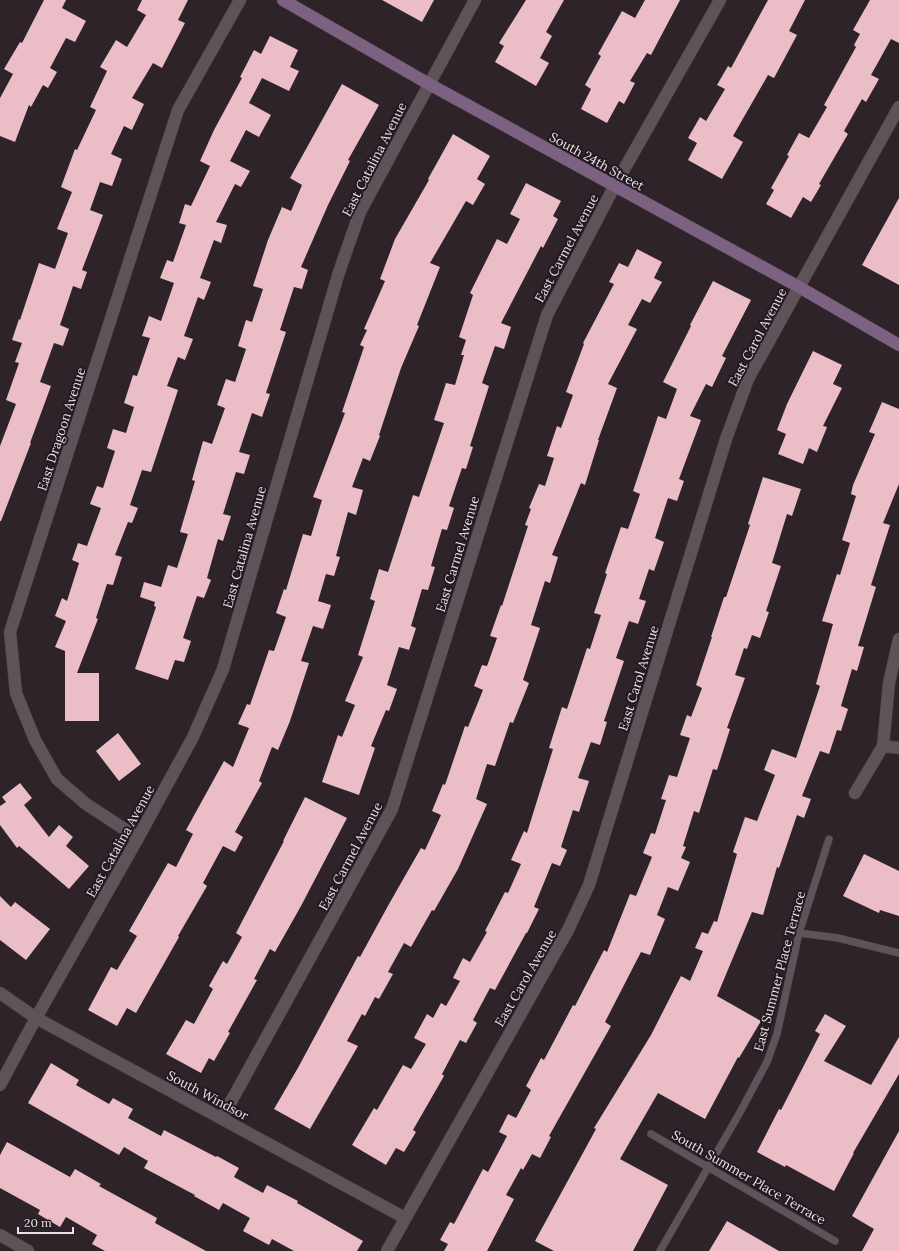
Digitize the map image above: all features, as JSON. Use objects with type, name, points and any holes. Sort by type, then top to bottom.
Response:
[{"type":"street","name":"East Dragoon Avenue","points":[[138,838],[86,804],[57,779],[35,740],[16,693],[10,632],[178,110],[240,0]]},
{"type":"street","name":"South 24th Street","points":[[282,0],[614,187],[799,287],[899,345]]},
{"type":"street","name":"East Catalina Avenue","points":[[0,1085],[193,737],[223,669],[339,272],[360,212],[475,0]]},
{"type":"street","name":"East Carmel Avenue","points":[[222,1118],[392,809],[546,315],[614,187],[720,0]]},
{"type":"street","name":"East Carol Avenue","points":[[387,1251],[568,930],[589,885],[726,439],[748,379],[899,107]]},
{"type":"street","points":[[855,793],[883,746],[889,683],[899,640]]},
{"type":"street","points":[[883,746],[899,748]]},
{"type":"street","name":"South Windsor","points":[[0,992],[36,1018],[405,1218]]},
{"type":"street","points":[[0,1236],[28,1251]]},
{"type":"lane","name":"East Summer Place Terrace","points":[[660,1251],[767,1062],[777,1034],[799,933],[829,839]]},
{"type":"lane","points":[[799,933],[838,938],[899,953]]},
{"type":"lane","name":"South Summer Place Terrace","points":[[651,1134],[835,1241]]},
{"type":"building","points":[[44,0],[66,0],[62,8],[86,21],[75,42],[66,38],[50,68],[57,72],[48,88],[43,85],[31,107],[29,105],[15,142],[0,136],[0,98],[13,74],[4,69],[20,42],[22,43]]},
{"type":"building","points":[[142,0],[188,0],[178,20],[185,23],[162,68],[153,63],[132,98],[144,104],[132,130],[124,126],[111,154],[122,159],[112,186],[100,182],[90,210],[103,215],[82,270],[87,272],[81,289],[73,286],[60,325],[69,329],[63,346],[54,343],[40,382],[51,386],[31,443],[0,521],[0,446],[16,404],[6,400],[19,363],[15,362],[22,343],[12,340],[39,263],[55,269],[68,233],[57,229],[72,192],[61,187],[75,149],[77,150],[96,110],[90,107],[107,71],[100,67],[116,40],[127,47],[146,15],[137,10]]},
{"type":"building","points":[[382,0],[434,0],[422,22]]},
{"type":"building","points":[[526,0],[564,0],[546,32],[552,36],[540,58],[549,63],[536,86],[495,62],[504,46],[499,43]]},
{"type":"building","points":[[645,0],[680,0],[651,55],[647,53],[630,81],[635,83],[624,104],[619,101],[607,123],[581,109],[591,89],[585,85],[601,56],[598,54],[622,11],[635,18]]},
{"type":"building","points":[[768,0],[805,0],[789,31],[797,35],[774,78],[768,75],[733,136],[743,142],[722,179],[688,160],[697,143],[688,138],[700,117],[706,121],[725,89],[717,85],[728,66],[731,68]]},
{"type":"building","points":[[870,0],[899,0],[899,43],[891,39],[871,75],[879,79],[866,102],[862,99],[844,131],[848,134],[819,184],[821,185],[811,202],[803,197],[791,218],[766,204],[774,190],[771,188],[789,156],[787,155],[799,133],[809,138],[827,107],[824,105],[856,47],[854,45],[860,34],[853,30]]},
{"type":"building","points":[[270,36],[298,50],[290,67],[299,71],[289,91],[262,78],[249,103],[271,115],[259,137],[246,130],[230,161],[250,171],[241,187],[235,184],[216,222],[227,225],[221,243],[214,240],[200,278],[211,282],[204,300],[198,297],[184,336],[193,339],[185,360],[178,357],[167,386],[178,390],[151,472],[142,470],[130,505],[138,508],[132,523],[128,522],[115,555],[122,557],[113,585],[107,584],[96,618],[98,619],[77,673],[99,673],[99,721],[65,721],[65,651],[55,647],[66,621],[55,616],[62,598],[67,601],[79,563],[72,560],[78,543],[87,546],[101,508],[90,504],[97,486],[103,488],[115,451],[107,448],[113,429],[126,433],[134,407],[124,403],[133,375],[137,376],[150,338],[142,336],[149,316],[161,321],[174,283],[160,278],[167,260],[173,262],[186,225],[179,223],[185,204],[191,206],[210,166],[200,161],[214,130],[242,78],[240,77],[254,50],[261,54]]},
{"type":"building","points":[[342,84],[379,105],[348,160],[350,161],[328,205],[301,267],[308,270],[302,289],[294,287],[280,330],[286,332],[266,393],[270,394],[262,417],[252,413],[239,452],[250,455],[244,474],[236,472],[223,514],[231,516],[223,541],[218,539],[207,578],[211,580],[204,598],[197,596],[183,638],[191,641],[184,662],[175,660],[168,680],[135,669],[156,607],[154,606],[155,602],[140,597],[144,582],[161,587],[168,565],[177,568],[188,534],[180,532],[195,481],[192,480],[203,441],[212,444],[225,408],[217,405],[226,379],[235,382],[246,349],[238,346],[246,320],[252,322],[263,289],[253,286],[268,240],[282,207],[291,211],[302,185],[290,178]]},
{"type":"building","points":[[453,134],[490,156],[477,179],[485,184],[473,205],[466,201],[430,263],[440,267],[417,325],[419,326],[401,368],[379,435],[380,436],[370,461],[363,458],[352,487],[363,490],[356,515],[348,512],[336,556],[340,557],[334,576],[326,574],[318,601],[331,605],[323,629],[313,626],[301,661],[309,663],[290,721],[278,750],[272,747],[259,781],[262,783],[235,832],[243,837],[235,852],[223,846],[203,883],[207,886],[136,1013],[127,1008],[117,1026],[88,1010],[111,967],[117,970],[137,936],[129,931],[168,863],[176,867],[193,834],[186,830],[224,761],[233,767],[249,728],[238,724],[247,704],[250,705],[269,650],[274,651],[286,617],[276,613],[284,589],[286,590],[303,534],[311,536],[322,500],[313,497],[345,413],[342,412],[364,347],[360,345],[367,330],[364,329],[385,281],[380,279],[395,239],[429,180],[428,179]]},
{"type":"building","points":[[526,183],[561,201],[553,216],[558,219],[543,248],[541,246],[501,323],[511,327],[504,349],[495,346],[482,383],[489,386],[470,446],[473,447],[466,469],[462,468],[449,506],[454,508],[447,530],[442,529],[431,566],[435,567],[428,590],[422,589],[411,626],[416,628],[409,650],[399,647],[387,685],[397,689],[389,711],[386,710],[371,746],[375,748],[359,795],[322,782],[338,735],[342,737],[355,705],[345,701],[363,657],[358,655],[375,601],[370,599],[379,569],[388,572],[413,495],[419,497],[444,423],[434,420],[446,383],[455,385],[464,355],[461,355],[466,340],[459,337],[473,295],[470,293],[497,239],[507,244],[520,219],[510,214]]},
{"type":"building","points":[[899,198],[899,285],[862,265]]},
{"type":"building","points":[[637,249],[662,262],[654,278],[662,282],[650,303],[642,299],[628,325],[637,329],[608,384],[617,388],[598,440],[585,485],[581,483],[552,555],[558,557],[550,583],[545,581],[531,625],[540,628],[523,680],[529,683],[513,723],[510,722],[495,766],[487,764],[476,799],[487,804],[458,869],[434,911],[432,910],[411,947],[404,943],[388,972],[393,974],[379,999],[375,997],[365,1016],[362,1014],[347,1041],[358,1046],[310,1129],[274,1109],[299,1066],[358,956],[360,957],[421,848],[425,850],[441,815],[432,811],[443,784],[445,785],[465,726],[468,727],[483,690],[474,686],[482,665],[487,666],[497,638],[490,636],[501,605],[502,606],[528,526],[525,525],[531,509],[529,508],[539,484],[545,486],[554,458],[547,456],[557,426],[561,428],[573,395],[566,392],[584,344],[583,343],[614,284],[609,282],[619,263],[628,267]]},
{"type":"building","points":[[713,281],[751,300],[722,356],[726,358],[712,387],[706,384],[690,416],[701,420],[679,479],[684,481],[677,501],[668,498],[655,538],[664,542],[654,571],[649,569],[639,599],[646,601],[638,624],[629,621],[616,658],[624,661],[604,721],[607,722],[600,745],[591,742],[578,778],[589,781],[579,812],[573,810],[561,847],[567,850],[560,866],[552,863],[534,907],[539,909],[527,933],[495,990],[490,988],[473,1020],[477,1023],[466,1043],[460,1040],[442,1074],[444,1076],[413,1130],[416,1132],[404,1152],[396,1148],[386,1165],[352,1145],[374,1108],[377,1110],[403,1065],[411,1069],[426,1044],[414,1038],[427,1014],[433,1018],[441,1003],[446,1006],[460,981],[453,978],[463,958],[470,962],[487,932],[485,931],[505,892],[508,893],[521,864],[511,860],[524,831],[527,833],[553,749],[549,748],[562,707],[567,709],[587,648],[590,649],[601,615],[594,613],[607,574],[605,573],[621,527],[628,529],[640,494],[633,491],[658,416],[666,419],[677,389],[663,382]]},
{"type":"building","points":[[813,351],[842,365],[833,384],[842,388],[823,426],[827,427],[817,452],[809,448],[803,464],[778,454],[786,434],[777,430],[787,404]]},
{"type":"building","points":[[882,402],[899,409],[899,484],[883,523],[890,525],[871,585],[876,587],[858,646],[864,647],[857,671],[852,669],[841,706],[848,709],[841,731],[837,730],[829,754],[820,751],[802,796],[811,799],[804,818],[797,815],[779,868],[777,867],[763,915],[752,912],[717,996],[761,1021],[739,1058],[738,1057],[705,1119],[658,1093],[620,1159],[668,1185],[633,1251],[554,1251],[535,1241],[596,1129],[594,1128],[651,1035],[681,976],[690,981],[703,951],[695,948],[702,932],[708,934],[714,921],[717,922],[737,854],[733,852],[745,817],[757,821],[775,775],[764,770],[772,749],[796,758],[820,686],[816,684],[833,624],[822,621],[837,574],[840,575],[850,543],[842,540],[856,496],[851,494],[853,485],[875,434],[869,432]]},
{"type":"building","points":[[763,477],[801,489],[792,516],[787,514],[772,563],[781,566],[766,611],[769,612],[760,638],[752,635],[747,649],[744,648],[735,675],[745,678],[727,728],[730,729],[717,770],[713,769],[699,813],[694,811],[683,846],[686,847],[681,858],[690,862],[678,891],[668,887],[657,915],[665,919],[650,955],[641,952],[605,1022],[611,1026],[549,1136],[551,1137],[540,1158],[532,1154],[523,1170],[521,1168],[506,1195],[514,1199],[487,1251],[444,1251],[448,1244],[440,1240],[450,1222],[454,1224],[483,1169],[488,1172],[507,1136],[499,1132],[508,1114],[516,1118],[531,1090],[526,1086],[541,1058],[544,1060],[573,1005],[575,1006],[604,950],[607,952],[630,894],[636,896],[652,857],[643,853],[651,833],[655,834],[666,800],[661,799],[669,775],[677,777],[690,738],[680,735],[687,715],[691,717],[702,688],[696,685],[724,597],[726,597],[750,525],[748,524]]},
{"type":"building","points":[[118,733],[141,764],[119,781],[96,751]]},
{"type":"building","points":[[20,783],[32,798],[24,805],[49,837],[59,825],[73,837],[66,846],[89,866],[69,889],[19,846],[17,848],[0,825],[0,806],[6,802],[2,797]]},
{"type":"building","points":[[305,797],[347,818],[275,952],[270,949],[254,979],[257,980],[228,1032],[230,1033],[214,1061],[209,1058],[201,1073],[166,1054],[186,1020],[194,1024],[213,989],[209,986],[223,961],[227,964],[242,937],[236,933]]},
{"type":"building","points":[[864,854],[899,871],[899,916],[880,910],[879,913],[843,896]]},
{"type":"building","points":[[0,896],[11,907],[15,902],[50,929],[26,960],[0,940]]},
{"type":"building","points":[[825,1014],[846,1026],[824,1061],[871,1085],[899,1037],[899,1074],[853,1153],[834,1191],[786,1165],[785,1167],[757,1152],[779,1109],[781,1110],[820,1034],[815,1031]]},
{"type":"building","points":[[51,1063],[79,1080],[76,1085],[109,1104],[113,1098],[133,1109],[128,1118],[161,1136],[164,1130],[216,1157],[217,1156],[239,1168],[234,1177],[263,1193],[267,1185],[298,1201],[297,1203],[363,1241],[357,1251],[294,1251],[272,1239],[269,1245],[243,1231],[250,1218],[223,1203],[219,1210],[194,1196],[195,1195],[144,1168],[148,1161],[124,1147],[119,1155],[28,1103]]},
{"type":"building","points":[[899,1131],[899,1251],[862,1251],[874,1229],[852,1216]]},
{"type":"building","points":[[7,1142],[70,1177],[75,1169],[101,1184],[99,1186],[157,1218],[155,1223],[206,1251],[105,1251],[92,1244],[97,1235],[66,1217],[60,1227],[38,1214],[40,1210],[0,1188],[0,1155]]},
{"type":"building","points":[[727,1221],[779,1251],[709,1251]]}]
